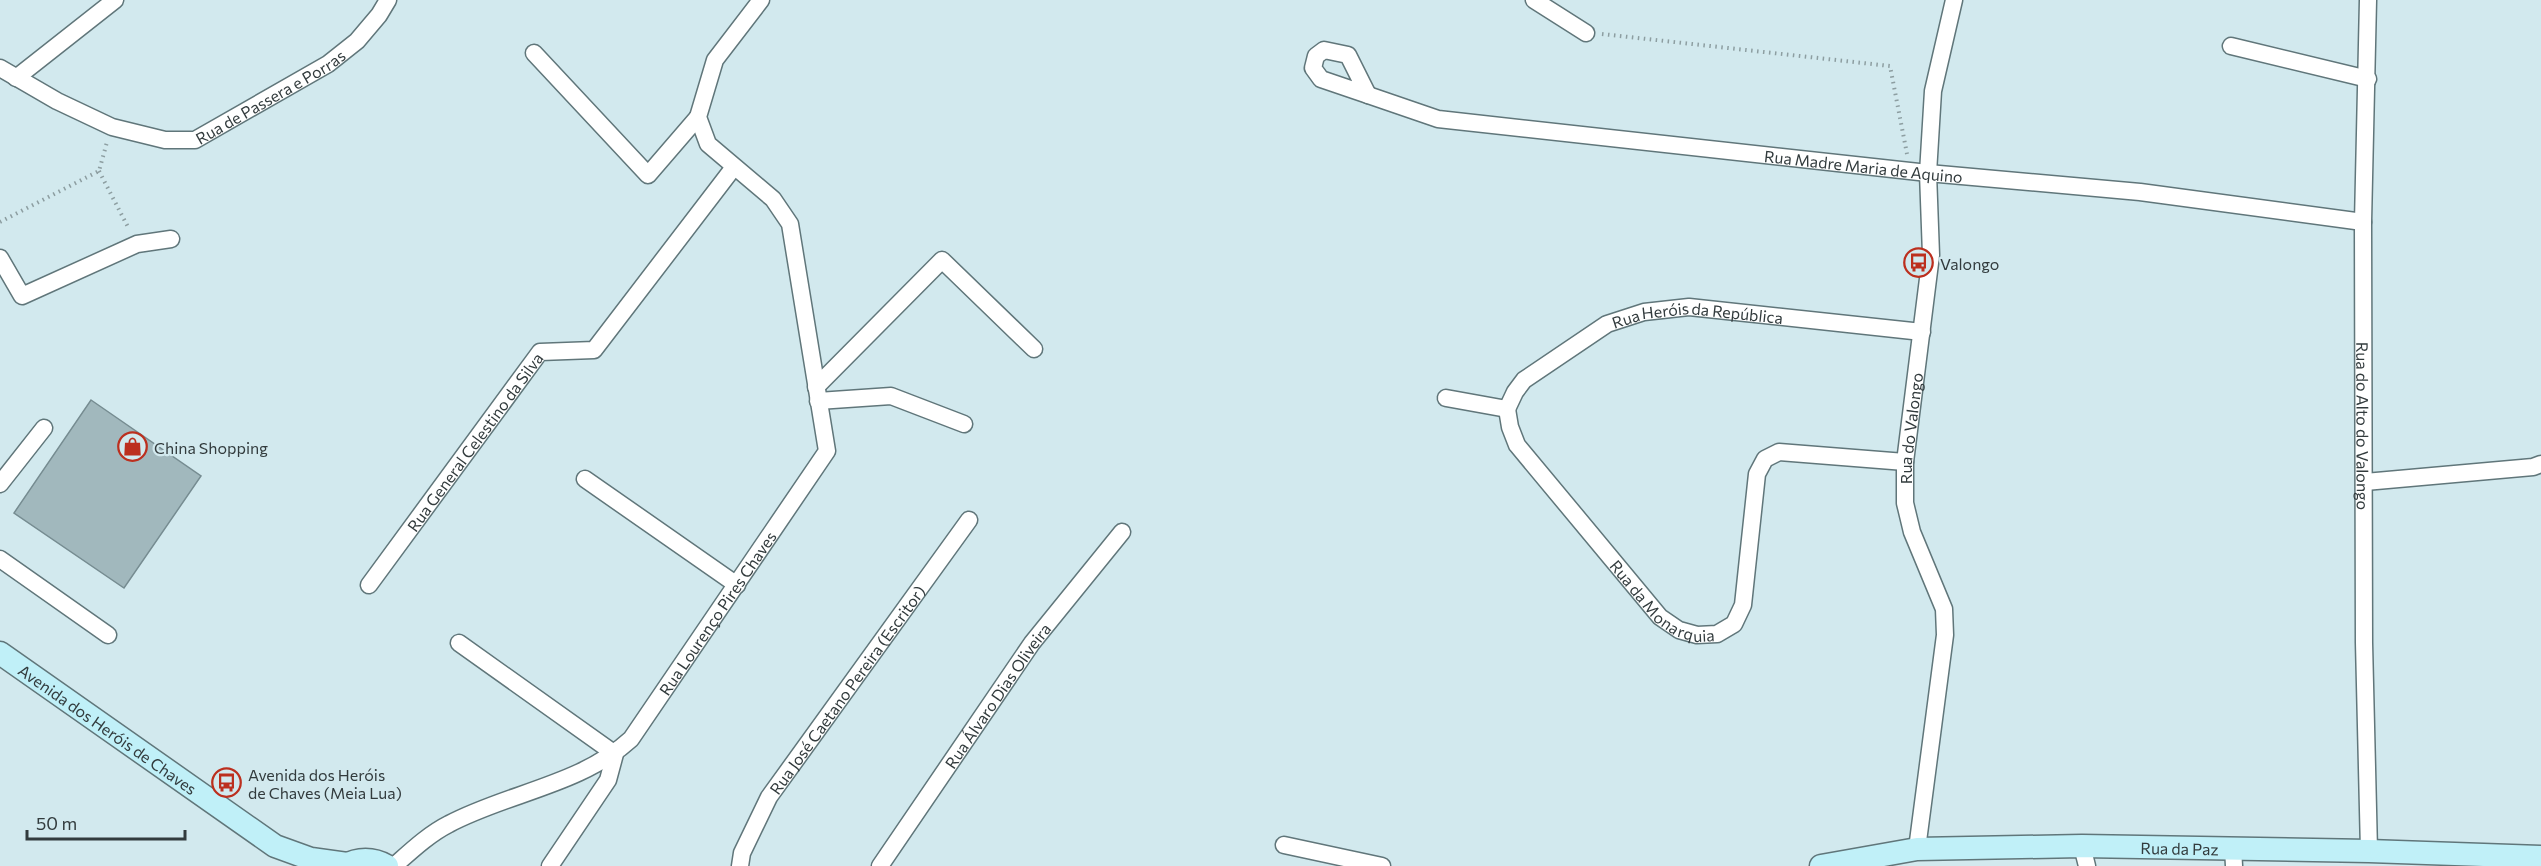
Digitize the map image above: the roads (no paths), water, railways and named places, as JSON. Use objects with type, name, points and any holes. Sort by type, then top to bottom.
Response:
[{"type":"main road","name":"Avenida dos Heróis de Chaves","points":[[0,653],[275,846]]},
{"type":"main road","points":[[275,846],[311,859],[346,865],[370,860],[387,866]]},
{"type":"main road","points":[[275,846],[290,866]]},
{"type":"main road","name":"Rua da Paz","points":[[1821,866],[1857,863],[1917,849],[2084,856],[2233,857],[2369,851],[2541,857]]},
{"type":"street","points":[[16,78],[115,0]]},
{"type":"street","name":"Rua de Passera e Porras","points":[[0,68],[57,101],[112,127],[165,140],[195,140],[328,64],[357,41],[379,15],[388,0]]},
{"type":"street","points":[[534,53],[648,175],[698,117],[715,60],[761,0]]},
{"type":"street","points":[[1534,0],[1586,33]]},
{"type":"street","name":"Rua do Valongo","points":[[1917,849],[1945,626],[1944,609],[1912,532],[1905,503],[1905,462],[1931,255],[1928,173],[1933,91],[1954,0]]},
{"type":"street","name":"Rua do Alto do Valongo","points":[[2368,0],[2363,222],[2364,643],[2369,851]]},
{"type":"street","points":[[2231,46],[2368,79]]},
{"type":"street","name":"Rua Madre Maria de Aquino","points":[[1368,95],[1438,120],[1928,173],[2140,192],[2363,222]]},
{"type":"street","points":[[698,117],[708,144],[734,167]]},
{"type":"street","name":"Rua Lourenço Pires Chaves","points":[[394,866],[448,824],[567,777],[615,754],[631,739],[827,451],[790,224],[773,199],[734,167]]},
{"type":"street","name":"Rua General Celestino da Silva","points":[[369,585],[540,352],[594,350],[734,167]]},
{"type":"street","points":[[0,258],[22,296],[137,244],[171,239]]},
{"type":"street","points":[[817,394],[942,260],[1034,348]]},
{"type":"street","name":"Rua Heróis da República","points":[[1507,409],[1524,380],[1607,324],[1644,312],[1689,307],[1922,332]]},
{"type":"street","points":[[817,394],[891,396],[964,424]]},
{"type":"street","points":[[1446,398],[1507,409]]},
{"type":"street","name":"Rua da Monarquia","points":[[1507,409],[1510,427],[1517,445],[1660,617],[1679,630],[1697,634],[1717,634],[1734,624],[1743,605],[1757,474],[1765,459],[1779,452],[1905,462]]},
{"type":"street","points":[[0,484],[44,428]]},
{"type":"street","points":[[2365,482],[2533,467],[2541,464]]},
{"type":"street","points":[[585,479],[737,585]]},
{"type":"street","name":"Rua José Caetano Pereira (Escritor)","points":[[740,866],[742,853],[769,797],[969,520]]},
{"type":"street","name":"Rua Álvaro Dias Oliveira","points":[[880,866],[1032,643],[1122,532]]},
{"type":"street","points":[[0,559],[108,635]]},
{"type":"street","points":[[459,643],[615,754],[608,780],[550,866]]},
{"type":"street","points":[[1284,844],[1382,866]]},
{"type":"place","name":"Valongo","points":[[1919,263]]},
{"type":"place","name":"China Shopping","points":[[133,447]]},
{"type":"place","name":"Avenida dos Heróis de Chaves (Meia Lua)","points":[[227,783]]}]
